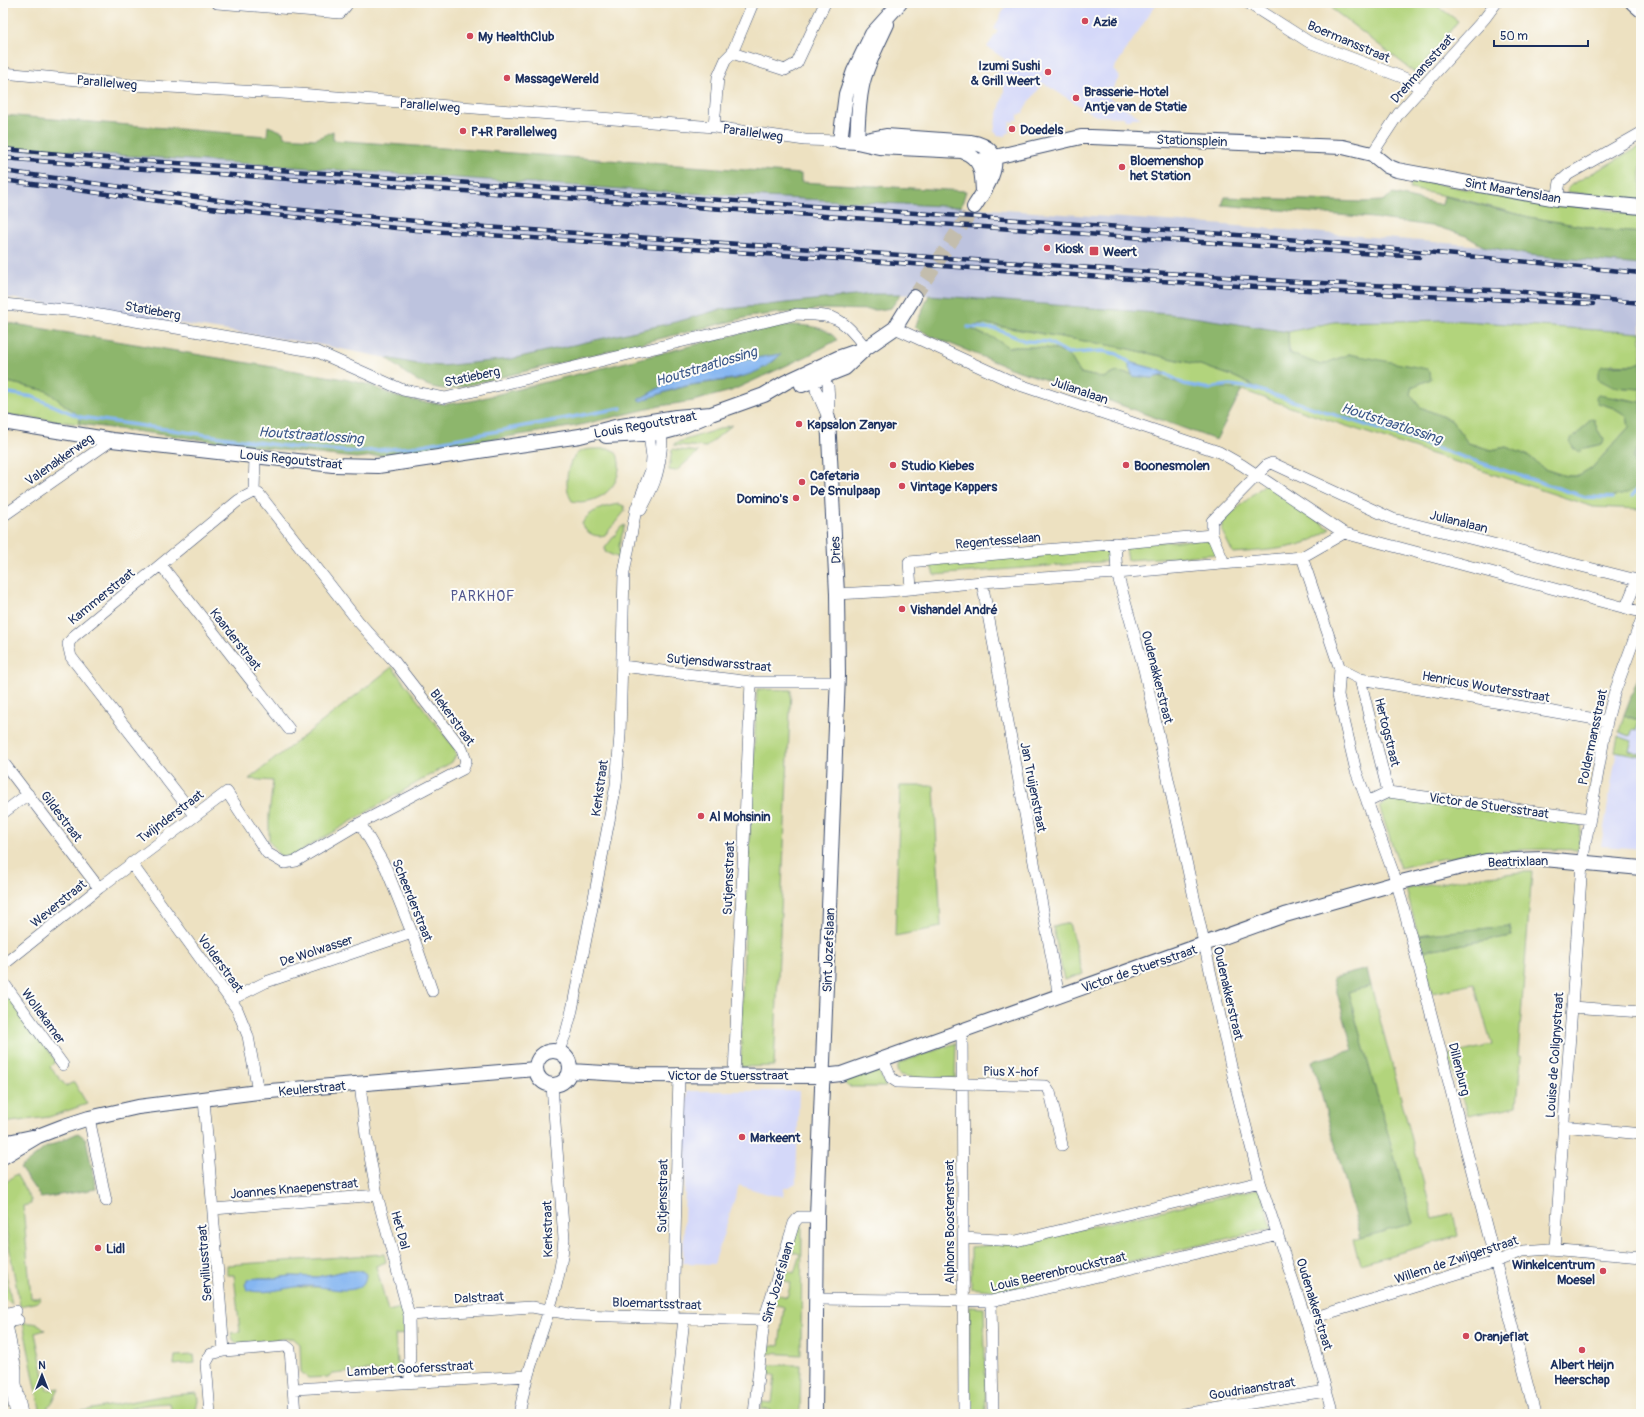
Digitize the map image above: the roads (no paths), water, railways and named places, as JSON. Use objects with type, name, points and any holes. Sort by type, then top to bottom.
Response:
[{"type":"main road","points":[[9,1319],[14,1370],[13,1384]]},
{"type":"main road","points":[[3,1363],[13,1384],[19,1414]]},
{"type":"street","points":[[217,3],[340,13],[346,5]]},
{"type":"street","points":[[714,127],[718,77],[726,59],[732,53],[754,3]]},
{"type":"street","points":[[732,53],[785,70],[789,69],[797,63],[825,3]]},
{"type":"street","name":"Boermansstraat","points":[[1248,3],[1309,42],[1407,79],[1420,89]]},
{"type":"street","name":"Drehmansstraat","points":[[1372,154],[1399,114],[1485,18],[1496,3]]},
{"type":"street","points":[[840,141],[846,94],[854,71],[872,34],[897,7]]},
{"type":"street","points":[[857,142],[859,106],[862,86],[868,66],[897,7]]},
{"type":"street","name":"Parallelweg","points":[[3,73],[132,85],[299,94],[714,127],[805,140],[857,142],[879,147],[962,151],[978,161]]},
{"type":"street","points":[[1557,198],[1560,182],[1569,174],[1641,133]]},
{"type":"street","name":"Parallelweg","points":[[857,142],[886,136],[970,142],[982,144],[988,147],[995,158]]},
{"type":"street","name":"Stationsplein","points":[[995,158],[1081,137],[1091,137],[1343,147],[1372,154],[1387,166]]},
{"type":"street","points":[[974,207],[984,192],[992,175],[995,158],[978,161],[982,174],[984,192]]},
{"type":"street","name":"Sint Maartenslaan","points":[[1387,166],[1397,170],[1557,198],[1641,207]]},
{"type":"street","name":"Louis Regoutstraat","points":[[3,422],[112,440],[333,465],[378,466],[580,436],[615,427],[654,429],[676,417],[711,414],[764,395],[819,381],[840,357],[866,348],[895,328],[914,297]]},
{"type":"street","name":"Statieberg","points":[[3,304],[76,311],[318,352],[403,390],[445,398],[797,314],[828,315],[842,320],[866,348]]},
{"type":"street","name":"Julianalaan","points":[[895,328],[1017,384],[1219,452],[1344,532],[1641,612]]},
{"type":"street","name":"Dries","points":[[819,381],[829,400],[828,418],[837,594],[838,682]]},
{"type":"street","name":"Kerkstraat","points":[[558,1052],[566,1033],[572,1010],[616,785],[620,735],[624,573],[636,509],[651,470],[654,429]]},
{"type":"street","name":"Valenakkerweg","points":[[3,516],[112,440]]},
{"type":"street","points":[[254,492],[255,456]]},
{"type":"street","name":"Julianalaan","points":[[1258,476],[1267,465],[1272,463],[1393,519],[1637,580],[1626,607]]},
{"type":"street","points":[[1224,563],[1212,535],[1212,521],[1258,476]]},
{"type":"street","name":"Kammerstraat","points":[[194,815],[71,657],[68,644],[74,636],[238,500],[254,492]]},
{"type":"street","name":"Blekerstraat","points":[[227,792],[267,853],[284,863],[296,861],[360,823],[463,768],[466,761],[462,748],[394,661],[358,621],[260,494],[254,492]]},
{"type":"street","points":[[837,594],[869,593],[982,582],[1116,573],[1302,557],[1344,532]]},
{"type":"street","name":"Regentesselaan","points":[[912,588],[909,562],[1212,535]]},
{"type":"street","points":[[1115,543],[1116,573]]},
{"type":"street","points":[[1302,557],[1340,669],[1338,695],[1356,771],[1397,883]]},
{"type":"street","name":"Kaarderstraat","points":[[161,565],[289,729]]},
{"type":"street","name":"Oudenakkerstraat","points":[[1116,573],[1144,670],[1234,1080],[1260,1182],[1306,1320],[1333,1414]]},
{"type":"street","name":"Jan Truijenstraat","points":[[982,582],[1059,997]]},
{"type":"street","name":"Poldermansstraat","points":[[1582,863],[1607,721],[1614,694],[1641,621]]},
{"type":"street","name":"Sutjensdwarsstraat","points":[[622,666],[751,682],[838,682]]},
{"type":"street","points":[[1340,669],[1360,679]]},
{"type":"street","name":"Henricus Woutersstraat","points":[[1360,679],[1607,721]]},
{"type":"street","name":"Hertogstraat","points":[[1360,679],[1388,792]]},
{"type":"street","name":"Sutjensstraat","points":[[734,1075],[751,682]]},
{"type":"street","name":"Sint Jozefslaan","points":[[815,1414],[817,1217],[838,682]]},
{"type":"street","name":"Gildestraat","points":[[3,762],[98,888]]},
{"type":"street","name":"Twijnderstraat","points":[[131,863],[227,792]]},
{"type":"street","points":[[1367,802],[1388,792]]},
{"type":"street","name":"Victor de Stuersstraat","points":[[1388,792],[1590,819]]},
{"type":"street","points":[[3,813],[28,794]]},
{"type":"street","name":"Scheerderstraat","points":[[360,823],[386,868],[412,933],[432,990]]},
{"type":"street","name":"Beatrixlaan","points":[[1397,883],[1486,861],[1544,859],[1641,868]]},
{"type":"street","name":"Weverstraat","points":[[3,965],[131,863]]},
{"type":"street","name":"Volderstraat","points":[[131,863],[237,1009],[248,1036],[258,1092]]},
{"type":"street","name":"Louise de Colignystraat","points":[[1555,1249],[1582,863]]},
{"type":"street","name":"Victor de Stuersstraat","points":[[570,1071],[679,1075],[822,1076],[841,1074],[962,1030],[1204,946],[1285,915],[1397,883]]},
{"type":"street","name":"Dillenburg","points":[[1397,883],[1535,1414]]},
{"type":"street","name":"De Wolwasser","points":[[230,1000],[266,982],[412,933]]},
{"type":"street","name":"Wollekamer","points":[[3,982],[63,1065]]},
{"type":"street","points":[[1572,1007],[1641,1012]]},
{"type":"street","name":"Alphons Boostenstraat","points":[[962,1030],[964,1414]]},
{"type":"street","points":[[550,1051],[558,1052],[564,1055],[568,1061],[570,1071],[568,1077],[564,1081],[558,1085],[552,1086],[542,1082],[537,1076],[535,1069],[537,1061],[542,1055],[550,1051]]},
{"type":"street","points":[[883,1058],[892,1078],[897,1082],[962,1084]]},
{"type":"street","name":"Keulerstraat","points":[[3,1143],[38,1136],[89,1118],[138,1107],[258,1092],[535,1069]]},
{"type":"street","name":"Sutjensstraat","points":[[674,1414],[678,1318],[679,1075]]},
{"type":"street","name":"Het Dal","points":[[360,1084],[366,1135],[377,1195],[409,1315],[410,1382]]},
{"type":"street","name":"Pius X-hof","points":[[962,1084],[1046,1086],[1050,1092],[1062,1145]]},
{"type":"street","name":"Kerkstraat","points":[[519,1414],[528,1376],[549,1311],[562,1263],[564,1239],[552,1086]]},
{"type":"street","name":"Serviliusstraat","points":[[204,1099],[214,1209],[224,1351]]},
{"type":"street","points":[[89,1118],[106,1201]]},
{"type":"street","points":[[1563,1126],[1641,1134]]},
{"type":"street","name":"Keulerstraat","points":[[3,1157],[38,1136]]},
{"type":"street","points":[[963,1238],[1016,1240],[1260,1182]]},
{"type":"street","name":"Joannes Knaepenstraat","points":[[214,1209],[377,1195]]},
{"type":"street","name":"Sint Jozefslaan","points":[[754,1414],[764,1320],[794,1223],[799,1217],[817,1217]]},
{"type":"street","name":"Louis Beerenbrouckstraat","points":[[816,1299],[991,1301],[1278,1234]]},
{"type":"street","name":"Willem de Zwijgerstraat","points":[[1306,1320],[1495,1262],[1524,1251],[1555,1249],[1641,1257]]},
{"type":"street","points":[[991,1301],[993,1414]]},
{"type":"street","name":"Dalstraat","points":[[409,1315],[532,1307],[549,1311]]},
{"type":"street","name":"Bloemartsstraat","points":[[549,1311],[575,1315],[764,1320]]},
{"type":"street","points":[[3,1314],[9,1319]]},
{"type":"street","points":[[210,1414],[206,1363],[211,1354],[224,1351],[286,1346],[290,1349],[295,1414]]},
{"type":"street","name":"Lambert Goofersstraat","points":[[294,1388],[528,1376]]},
{"type":"street","name":"Goudriaanstraat","points":[[1183,1414],[1326,1391]]},
{"type":"water","points":[[781,354],[760,370],[749,374],[684,386],[641,401],[638,400],[679,377],[708,366]]},
{"type":"water","points":[[1129,362],[1159,370],[1166,374],[1152,378],[1133,376],[1129,367]]},
{"type":"water","points":[[345,1271],[362,1271],[366,1274],[364,1282],[359,1287],[349,1290],[303,1286],[263,1292],[247,1290],[245,1284],[249,1279],[290,1276],[317,1277]]},
{"type":"waterway","name":"Houtstraatlossing","points":[[968,327],[996,329],[1025,341],[1048,342],[1068,353],[1103,351],[1117,354],[1129,362]]},
{"type":"waterway","name":"Houtstraatlossing","points":[[1166,374],[1184,384],[1210,389],[1230,385],[1253,388],[1585,497],[1612,498]]},
{"type":"waterway","name":"Houtstraatlossing","points":[[3,392],[33,397],[80,417],[291,447],[356,452],[412,447],[621,408]]},
{"type":"waterway","name":"Houtstraatlossing","points":[[1641,468],[1641,474]]},
{"type":"waterway","name":"Houtstraatlossing","points":[[1632,496],[1640,485],[1641,479]]},
{"type":"tunnel","points":[[914,297],[974,207]]},
{"type":"railway","points":[[3,149],[117,159],[1225,234],[1641,273]]},
{"type":"railway","points":[[3,158],[1419,257]]},
{"type":"railway","points":[[3,171],[271,207],[457,225],[1299,282],[1513,291],[1641,303]]},
{"type":"railway","points":[[3,180],[218,209],[415,230],[1205,284],[1593,304]]},
{"type":"place","name":"Azië","points":[[1085,21]]},
{"type":"place","name":"My HealthClub","points":[[470,36]]},
{"type":"place","name":"Izumi Sushi & Grill Weert","points":[[1048,72]]},
{"type":"place","name":"MassageWereld","points":[[507,78]]},
{"type":"place","name":"Brasserie-Hotel Antje van de Statie","points":[[1076,98]]},
{"type":"place","name":"Doedels","points":[[1012,129]]},
{"type":"place","name":"P+R Parallelweg","points":[[463,131]]},
{"type":"place","name":"Bloemenshop het Station","points":[[1122,167]]},
{"type":"place","name":"Kiosk","points":[[1047,248]]},
{"type":"place","name":"Weert","points":[[1094,251]]},
{"type":"place","name":"Kapsalon Zanyar","points":[[799,424]]},
{"type":"place","name":"Studio Kiebes","points":[[893,465]]},
{"type":"place","name":"Boonesmolen","points":[[1126,465]]},
{"type":"place","name":"Cafetaria De Smulpaap","points":[[802,482]]},
{"type":"place","name":"Vintage Kappers","points":[[902,486]]},
{"type":"place","name":"Domino's","points":[[796,498]]},
{"type":"place","name":"Vishandel André","points":[[902,609]]},
{"type":"place","name":"Al Mohsinin","points":[[701,816]]},
{"type":"place","name":"Markeent","points":[[742,1137]]},
{"type":"place","name":"Lidl","points":[[98,1248]]},
{"type":"place","name":"Winkelcentrum Moesel","points":[[1603,1271]]},
{"type":"place","name":"Oranjeflat","points":[[1466,1336]]},
{"type":"place","name":"Albert Heijn Heerschap","points":[[1582,1350]]},
{"type":"district","name":"PARKHOF","points":[[483,596]]}]
